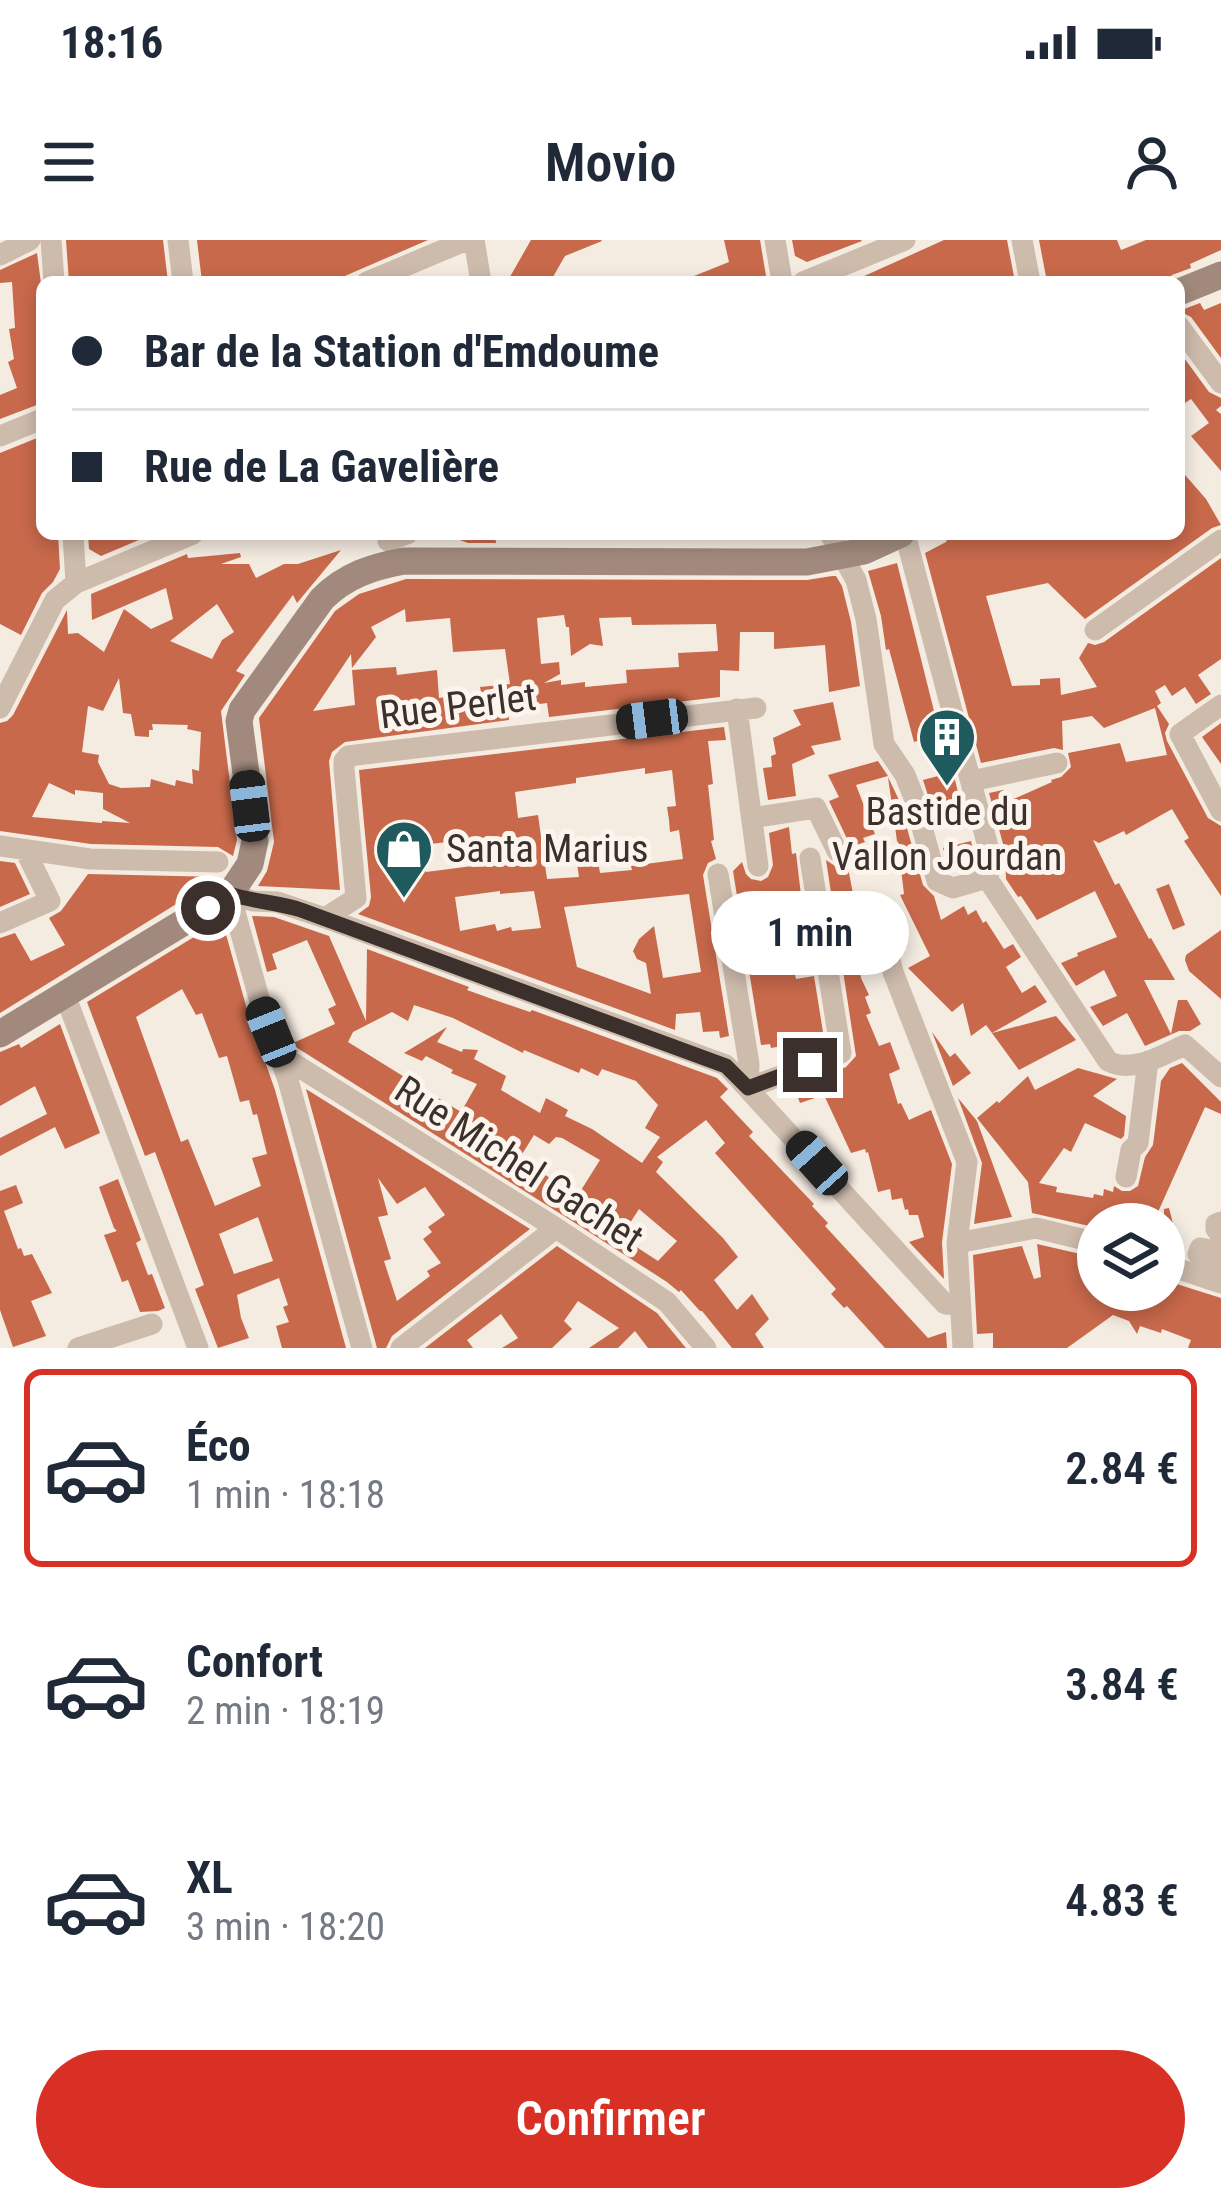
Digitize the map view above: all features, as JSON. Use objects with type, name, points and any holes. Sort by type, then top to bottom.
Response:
[{"type":"street","points":[[0,256],[30,240]]},
{"type":"street","points":[[51,240],[54,276]]},
{"type":"street","points":[[178,240],[182,276]]},
{"type":"street","points":[[382,276],[471,240],[480,276]]},
{"type":"street","points":[[775,240],[781,276]]},
{"type":"street","points":[[817,276],[905,240]]},
{"type":"street","points":[[1022,240],[1029,276]]},
{"type":"street","points":[[1185,290],[1221,275]]},
{"type":"street","points":[[1185,334],[1221,383]]},
{"type":"street","points":[[0,436],[36,421]]},
{"type":"street","points":[[73,540],[76,583]]},
{"type":"street","points":[[0,708],[55,600],[76,583],[179,540]]},
{"type":"street","points":[[0,1034],[230,894],[250,864],[255,841],[239,722],[242,710],[337,584],[404,561],[807,562],[836,545],[866,550],[889,540]]},
{"type":"street","points":[[905,540],[990,854],[987,878]]},
{"type":"street","points":[[1095,630],[1221,540]]},
{"type":"street","points":[[836,545],[856,580],[866,619],[884,744],[914,795],[934,874],[952,888],[987,878]]},
{"type":"street","points":[[1221,704],[1180,734],[1221,811]]},
{"type":"street","name":"Rue Perlet","points":[[325,918],[356,898],[344,770],[348,756],[747,708],[752,818]]},
{"type":"street","points":[[971,782],[1057,764]]},
{"type":"street","points":[[758,866],[752,818],[816,808],[837,851]]},
{"type":"street","points":[[0,846],[90,859],[218,862]]},
{"type":"street","points":[[0,923],[50,901],[25,850]]},
{"type":"street","points":[[748,1088],[841,1053],[810,858]]},
{"type":"street","points":[[718,874],[749,1064],[748,1088]]},
{"type":"street","points":[[987,878],[1108,1061],[1118,1066],[1148,1061],[1184,1045],[1221,1077]]},
{"type":"street","points":[[230,894],[277,902],[325,918],[726,1066],[945,1304],[961,1305]]},
{"type":"street","points":[[230,894],[362,1348]]},
{"type":"street","points":[[881,921],[893,972],[967,1162],[958,1243],[963,1348]]},
{"type":"street","points":[[65,995],[199,1348]]},
{"type":"street","name":"Rue Michel Gachet","points":[[280,1054],[667,1302],[706,1348]]},
{"type":"street","points":[[1126,1178],[1131,1150],[1138,1143],[1148,1061]]},
{"type":"street","points":[[1221,1222],[1216,1229],[1221,1235]]},
{"type":"street","points":[[401,1348],[556,1228]]},
{"type":"street","points":[[958,1243],[1036,1228],[1077,1238]]},
{"type":"street","points":[[1221,1252],[1205,1247],[1198,1254],[1221,1265]]},
{"type":"street","points":[[1185,1271],[1221,1283]]},
{"type":"street","points":[[78,1348],[152,1324]]},
{"type":"building","points":[[66,240],[163,240],[167,276],[69,276]]},
{"type":"building","points":[[197,240],[428,240],[345,276],[201,276]]},
{"type":"building","points":[[531,240],[602,241],[565,256],[553,276],[510,276]]},
{"type":"building","points":[[724,240],[760,240],[766,276],[694,276],[729,262]]},
{"type":"building","points":[[792,240],[862,241],[807,262],[795,256]]},
{"type":"building","points":[[944,240],[1007,240],[1014,276],[864,276]]},
{"type":"building","points":[[1039,240],[1117,240],[1121,250],[1146,240],[1221,240],[1221,250],[1171,276],[1046,276]]},
{"type":"building","points":[[37,253],[36,405],[0,419],[0,395],[17,388],[8,362],[14,359],[9,329],[15,328],[12,282],[0,283],[0,270]]},
{"type":"building","points":[[1200,303],[1204,310],[1221,303],[1221,358],[1185,314],[1185,309]]},
{"type":"building","points":[[1185,359],[1209,392],[1221,398],[1216,410],[1221,414],[1221,471],[1191,436],[1209,423],[1191,399],[1185,403]]},
{"type":"building","points":[[36,438],[36,540],[58,540],[60,569],[21,635],[0,624],[0,453]]},
{"type":"building","points":[[1185,475],[1221,525],[1085,619],[1048,583],[986,596],[1012,686],[1040,685],[1040,679],[1060,678],[1061,695],[1097,687],[1079,658],[1088,643],[1104,642],[1221,558],[1221,659],[1198,675],[1211,694],[1196,704],[1185,687],[1172,696],[1165,685],[1155,691],[1161,703],[1157,706],[1169,724],[1167,741],[1208,818],[1221,826],[1221,896],[1184,841],[1189,838],[1172,809],[1126,835],[1124,831],[1099,843],[1093,840],[1115,885],[1119,883],[1175,980],[1144,980],[1171,1034],[1178,1000],[1187,1000],[1201,1024],[1190,1031],[1145,1046],[1127,1013],[1103,1026],[1090,1007],[1117,996],[1104,970],[1076,986],[1061,963],[1117,937],[1095,891],[1037,920],[1006,879],[1005,851],[989,793],[1003,790],[1007,802],[1052,782],[1071,767],[1068,753],[1120,743],[1126,762],[1167,755],[1155,708],[1104,728],[1092,716],[1062,721],[1063,750],[981,763],[925,553],[946,542],[1185,540]]},
{"type":"building","points":[[88,540],[139,540],[101,556],[89,549]]},
{"type":"building","points":[[460,540],[496,543],[468,543]]},
{"type":"building","points":[[341,550],[297,603],[293,595],[236,671],[245,675],[221,711],[237,840],[233,856],[218,847],[91,844],[0,831],[0,723],[13,715],[67,610],[68,634],[78,633],[104,652],[124,609],[151,629],[173,619],[166,588],[92,620],[91,594],[187,554],[188,558],[240,553],[241,557],[221,564],[249,564],[256,578],[284,564]],"holes":[[[217,604],[234,632],[222,640],[212,659],[170,641]],[[119,678],[123,713],[131,714],[135,736],[149,737],[152,724],[188,725],[187,729],[201,732],[199,771],[192,769],[193,784],[176,780],[175,786],[151,779],[150,787],[109,784],[99,755],[82,752],[88,706],[103,711]],[[49,783],[75,795],[75,790],[103,793],[103,809],[130,823],[32,817]]]},
{"type":"building","points":[[897,563],[940,735],[914,742],[868,571]]},
{"type":"building","points":[[836,576],[842,586],[860,686],[829,692],[825,645],[774,649],[774,632],[740,632],[739,671],[720,670],[720,697],[549,717],[547,703],[508,711],[509,720],[345,742],[329,761],[340,890],[258,886],[274,842],[259,718],[335,611],[359,594],[406,579],[807,580]],"holes":[[[405,609],[406,622],[450,618],[453,652],[505,649],[510,684],[439,698],[437,670],[397,675],[396,667],[352,670],[355,705],[313,711],[351,654],[352,668],[376,637],[371,627]],[[564,615],[571,656],[590,644],[603,646],[599,618],[631,617],[632,625],[716,624],[718,651],[678,653],[679,667],[626,670],[627,683],[585,687],[585,682],[544,683],[560,674],[559,662],[541,664],[537,618]]]},
{"type":"building","points":[[833,702],[841,740],[811,746],[815,754],[792,764],[796,796],[768,800],[763,768],[772,767],[773,738],[801,725],[793,710]]},
{"type":"building","points":[[1221,723],[1221,764],[1202,737]]},
{"type":"building","points":[[724,727],[726,740],[708,741],[713,784],[708,785],[711,841],[716,859],[708,863],[703,875],[729,1036],[703,1032],[700,1012],[676,1014],[675,1030],[358,914],[369,906],[371,897],[359,770]],"holes":[[[645,768],[645,774],[672,770],[676,806],[667,807],[670,832],[679,830],[683,859],[600,873],[597,855],[576,857],[579,877],[547,879],[538,815],[518,818],[515,792],[576,783],[576,778]],[[492,837],[496,863],[426,872],[421,845]],[[534,891],[541,928],[497,931],[495,924],[460,931],[455,897]],[[689,894],[701,972],[663,978],[654,926],[633,951],[646,963],[651,994],[577,967],[564,907]]]},
{"type":"building","points":[[878,761],[888,776],[856,785],[875,834],[851,847],[829,801],[839,797],[828,775]]},
{"type":"building","name":"Bastide du Vallon Jourdan","points":[[953,772],[960,800],[932,808],[923,780]]},
{"type":"building","points":[[888,777],[923,885],[934,896],[941,920],[964,906],[968,915],[976,910],[1004,949],[1013,944],[1021,957],[1006,967],[1022,993],[1035,985],[1047,1002],[992,1033],[986,1025],[971,1036],[963,1003],[952,1012],[908,968],[930,956],[900,895],[904,894],[900,861],[912,861],[897,841]]},
{"type":"building","points":[[789,827],[801,895],[778,899],[796,979],[814,976],[823,1032],[804,1035],[805,1042],[771,1048],[761,1045],[733,871],[742,862],[751,879],[768,877],[773,865],[769,833]]},
{"type":"building","points":[[971,841],[975,859],[949,867],[943,848]]},
{"type":"building","points":[[826,860],[835,866],[847,862],[862,942],[856,943],[861,978],[869,995],[865,997],[871,1013],[866,1015],[879,1046],[890,1042],[900,1069],[889,1074],[898,1104],[909,1120],[931,1110],[952,1164],[942,1242],[944,1279],[909,1242],[924,1237],[918,1215],[909,1215],[902,1198],[892,1200],[890,1189],[878,1192],[868,1152],[851,1153],[824,1095],[800,1103],[794,1087],[846,1067],[856,1056]]},
{"type":"building","points":[[0,861],[15,863],[30,894],[0,907]]},
{"type":"building","points":[[88,874],[220,877],[0,1013],[0,938],[15,933],[31,961],[65,945],[49,918],[61,911]]},
{"type":"building","points":[[1169,884],[1185,925],[1173,930],[1156,889]]},
{"type":"building","points":[[252,916],[274,917],[329,936],[366,1021],[367,949],[469,987],[467,990],[717,1078],[728,1089],[720,1097],[753,1132],[749,1136],[814,1204],[828,1223],[825,1226],[928,1338],[946,1332],[947,1348],[885,1348],[831,1294],[836,1289],[715,1153],[725,1143],[706,1120],[657,1157],[663,1162],[656,1172],[738,1257],[714,1280],[737,1310],[752,1294],[769,1319],[755,1334],[764,1348],[732,1348],[681,1290],[291,1044],[335,1024],[328,1009],[336,1005],[307,940],[272,954],[277,969],[267,972]],"holes":[[[414,1005],[579,1073],[581,1068],[598,1076],[602,1069],[636,1081],[658,1105],[645,1128],[660,1137],[642,1163],[565,1116],[568,1110],[546,1098],[540,1113],[501,1090],[506,1076],[474,1059],[478,1050],[462,1052],[437,1042],[447,1027],[404,1053],[422,1061],[426,1056],[477,1084],[461,1112],[348,1042],[353,1032],[392,1012],[408,1021]],[[534,1135],[549,1144],[562,1138],[600,1160],[578,1195],[519,1159]],[[639,1209],[677,1241],[658,1261],[621,1237]]]},
{"type":"building","points":[[222,920],[346,1348],[282,1348],[276,1326],[289,1322],[279,1278],[237,1295],[249,1338],[218,1348],[195,1289],[204,1285],[155,1152],[145,1156],[87,1002]],"holes":[[[182,989],[196,1015],[202,1013],[219,1058],[227,1056],[240,1102],[249,1100],[253,1115],[257,1114],[267,1154],[252,1158],[261,1186],[215,1206],[188,1139],[181,1142],[136,1017]],[[258,1217],[273,1261],[234,1274],[219,1234]]]},
{"type":"building","points":[[1221,930],[1221,999],[1189,971],[1185,960]]},
{"type":"building","points":[[1056,1016],[1076,1040],[1019,1070],[992,1033]]},
{"type":"building","points":[[60,1024],[100,1133],[65,1149],[55,1127],[0,1156],[0,1138],[47,1114],[35,1086],[0,1106],[0,1052],[19,1044],[21,1048]]},
{"type":"building","points":[[932,1032],[950,1057],[955,1053],[971,1073],[953,1086]]},
{"type":"building","points":[[1182,1063],[1221,1102],[1221,1114],[1205,1107],[1162,1203],[1077,1203],[1077,1223],[1032,1213],[1028,1182],[977,1118],[1028,1076],[1035,1090],[1078,1068],[1117,1079],[1093,1096],[1126,1116],[1124,1136],[1121,1139],[1085,1123],[1071,1152],[1064,1148],[1039,1183],[1057,1187],[1056,1192],[1093,1198],[1094,1194],[1103,1196],[1104,1189],[1113,1192],[1114,1186],[1130,1191],[1138,1186],[1153,1145],[1161,1081],[1170,1068]]},
{"type":"building","points":[[306,1089],[530,1229],[392,1336],[386,1348],[377,1348]],"holes":[[[378,1178],[397,1204],[425,1187],[445,1215],[428,1227],[432,1232],[423,1239],[441,1263],[397,1301],[384,1261],[391,1259],[378,1217],[388,1215]]]},
{"type":"building","points":[[958,1098],[977,1121],[1012,1217],[974,1224],[982,1163]]},
{"type":"building","points":[[118,1179],[141,1240],[136,1243],[165,1308],[158,1311],[140,1312],[104,1235],[117,1231],[99,1187]]},
{"type":"building","points":[[16,1185],[23,1203],[4,1211],[18,1249],[24,1256],[32,1254],[52,1293],[31,1301],[46,1336],[13,1347],[0,1310],[0,1191]]},
{"type":"building","points":[[1037,1244],[1077,1253],[1077,1311],[1185,1311],[1185,1287],[1221,1298],[1221,1348],[1188,1348],[1191,1340],[1162,1329],[1161,1333],[1140,1326],[1137,1334],[1129,1321],[1113,1315],[1067,1348],[993,1348],[993,1333],[977,1334],[973,1255],[1022,1246],[1034,1279],[1041,1277]]},
{"type":"building","points":[[557,1246],[657,1313],[686,1348],[648,1348],[635,1331],[618,1348],[589,1348],[619,1328],[578,1301],[564,1321],[572,1329],[552,1348],[502,1348],[518,1338],[501,1314],[467,1340],[473,1348],[425,1348]]},
{"type":"place","name":"Bastide du Vallon Jourdan","points":[[947,788]]},
{"type":"place","name":"Santa Marius","points":[[404,900]]},
{"type":"route","points":[[208,908],[230,894],[277,902],[726,1066],[748,1088],[810,1065]]}]
